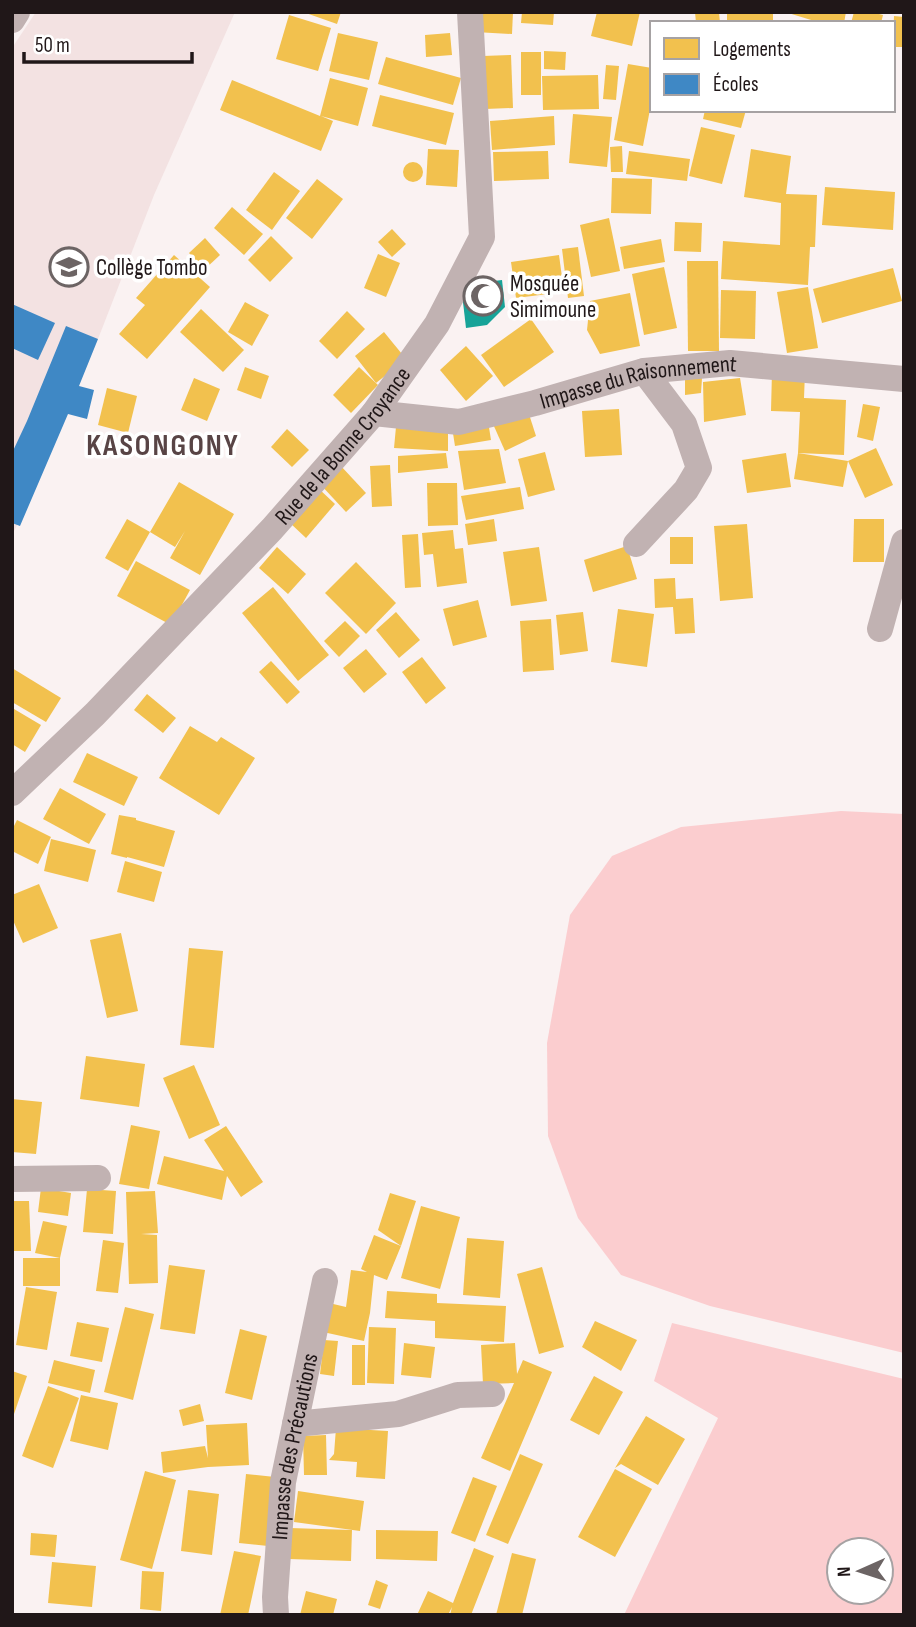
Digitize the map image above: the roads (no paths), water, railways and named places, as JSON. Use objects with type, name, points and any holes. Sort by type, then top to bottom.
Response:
[{"type":"street","points":[[12,20],[17,12]]},
{"type":"street","name":"Rue de la Bonne Croyance","points":[[12,793],[95,713],[262,538],[374,414],[438,324],[482,237],[470,12]]},
{"type":"street","name":"Impasse du Raisonnement","points":[[374,414],[459,422],[644,371],[730,363],[904,379]]},
{"type":"street","points":[[636,544],[686,490],[699,468],[684,424],[644,371]]},
{"type":"street","points":[[880,629],[904,542]]},
{"type":"street","points":[[12,1179],[97,1178]]},
{"type":"street","name":"Impasse des Précautions","points":[[276,1615],[283,1482],[325,1282]]},
{"type":"street","points":[[295,1424],[398,1414],[458,1395],[492,1394]]},
{"type":"place","name":"Collège Tombo","points":[[69,267]]},
{"type":"place","name":"Mosquée Simimoune","points":[[483,296]]},
{"type":"district","name":"KASONGONY","points":[[163,445]]}]
